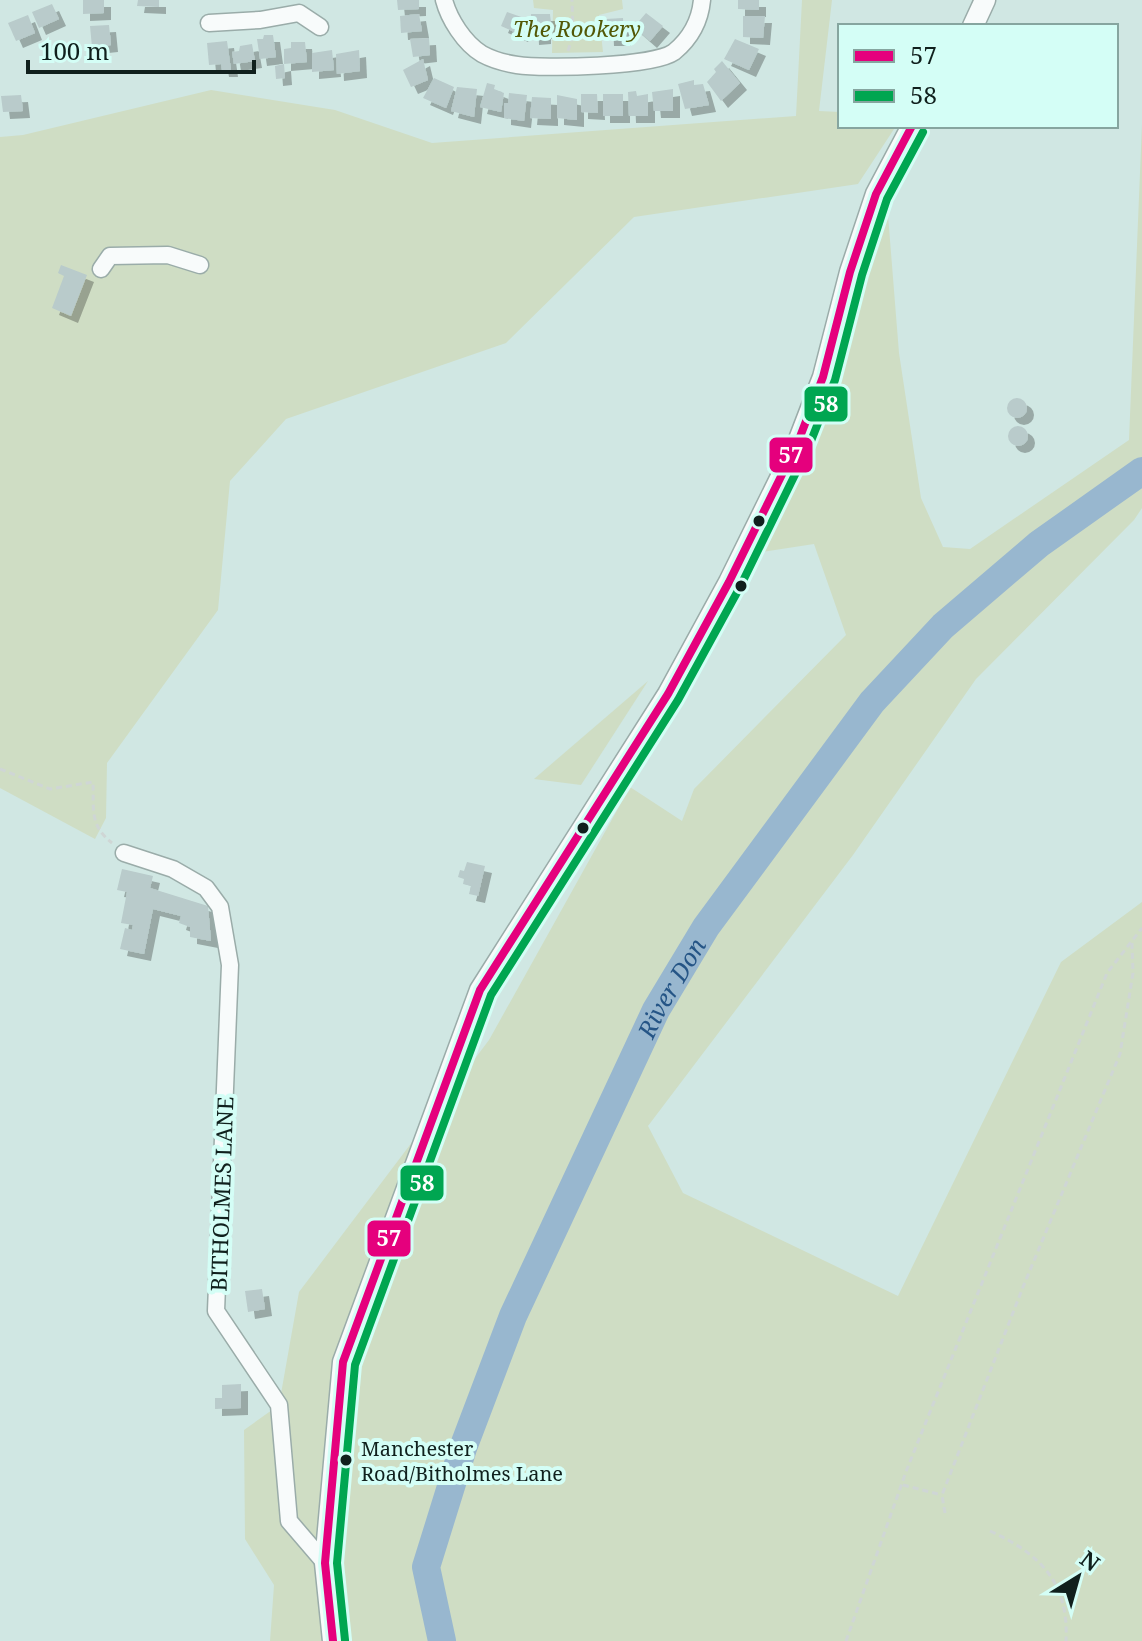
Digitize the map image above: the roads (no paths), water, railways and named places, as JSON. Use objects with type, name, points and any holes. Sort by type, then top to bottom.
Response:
[{"type":"main road","points":[[974,24],[985,0]]},
{"type":"main road","points":[[333,1641],[325,1563],[343,1362],[480,990],[668,694],[736,568],[798,442],[823,377],[850,272],[876,194],[911,128]]},
{"type":"street","points":[[444,0],[447,12],[459,30],[480,53],[499,62],[521,66],[640,63],[672,53],[697,26],[702,0]]},
{"type":"street","points":[[209,23],[260,20],[301,6],[320,27]]},
{"type":"street","points":[[101,269],[110,256],[168,255],[200,265]]},
{"type":"street","name":"BITHOLMES LANE","points":[[124,853],[173,869],[195,881],[206,888],[220,907],[230,965],[216,1311],[279,1405],[289,1521],[325,1563]]},
{"type":"waterway","name":"River Don","points":[[442,1641],[426,1567],[463,1448],[513,1316],[656,1010],[706,927],[872,702],[943,626],[1039,544],[1142,471]]},
{"type":"place","name":"Manchester Road/Bitholmes Lane","points":[[346,1460]]},
{"type":"park label","name":"The Rookery","points":[[577,28]]}]
